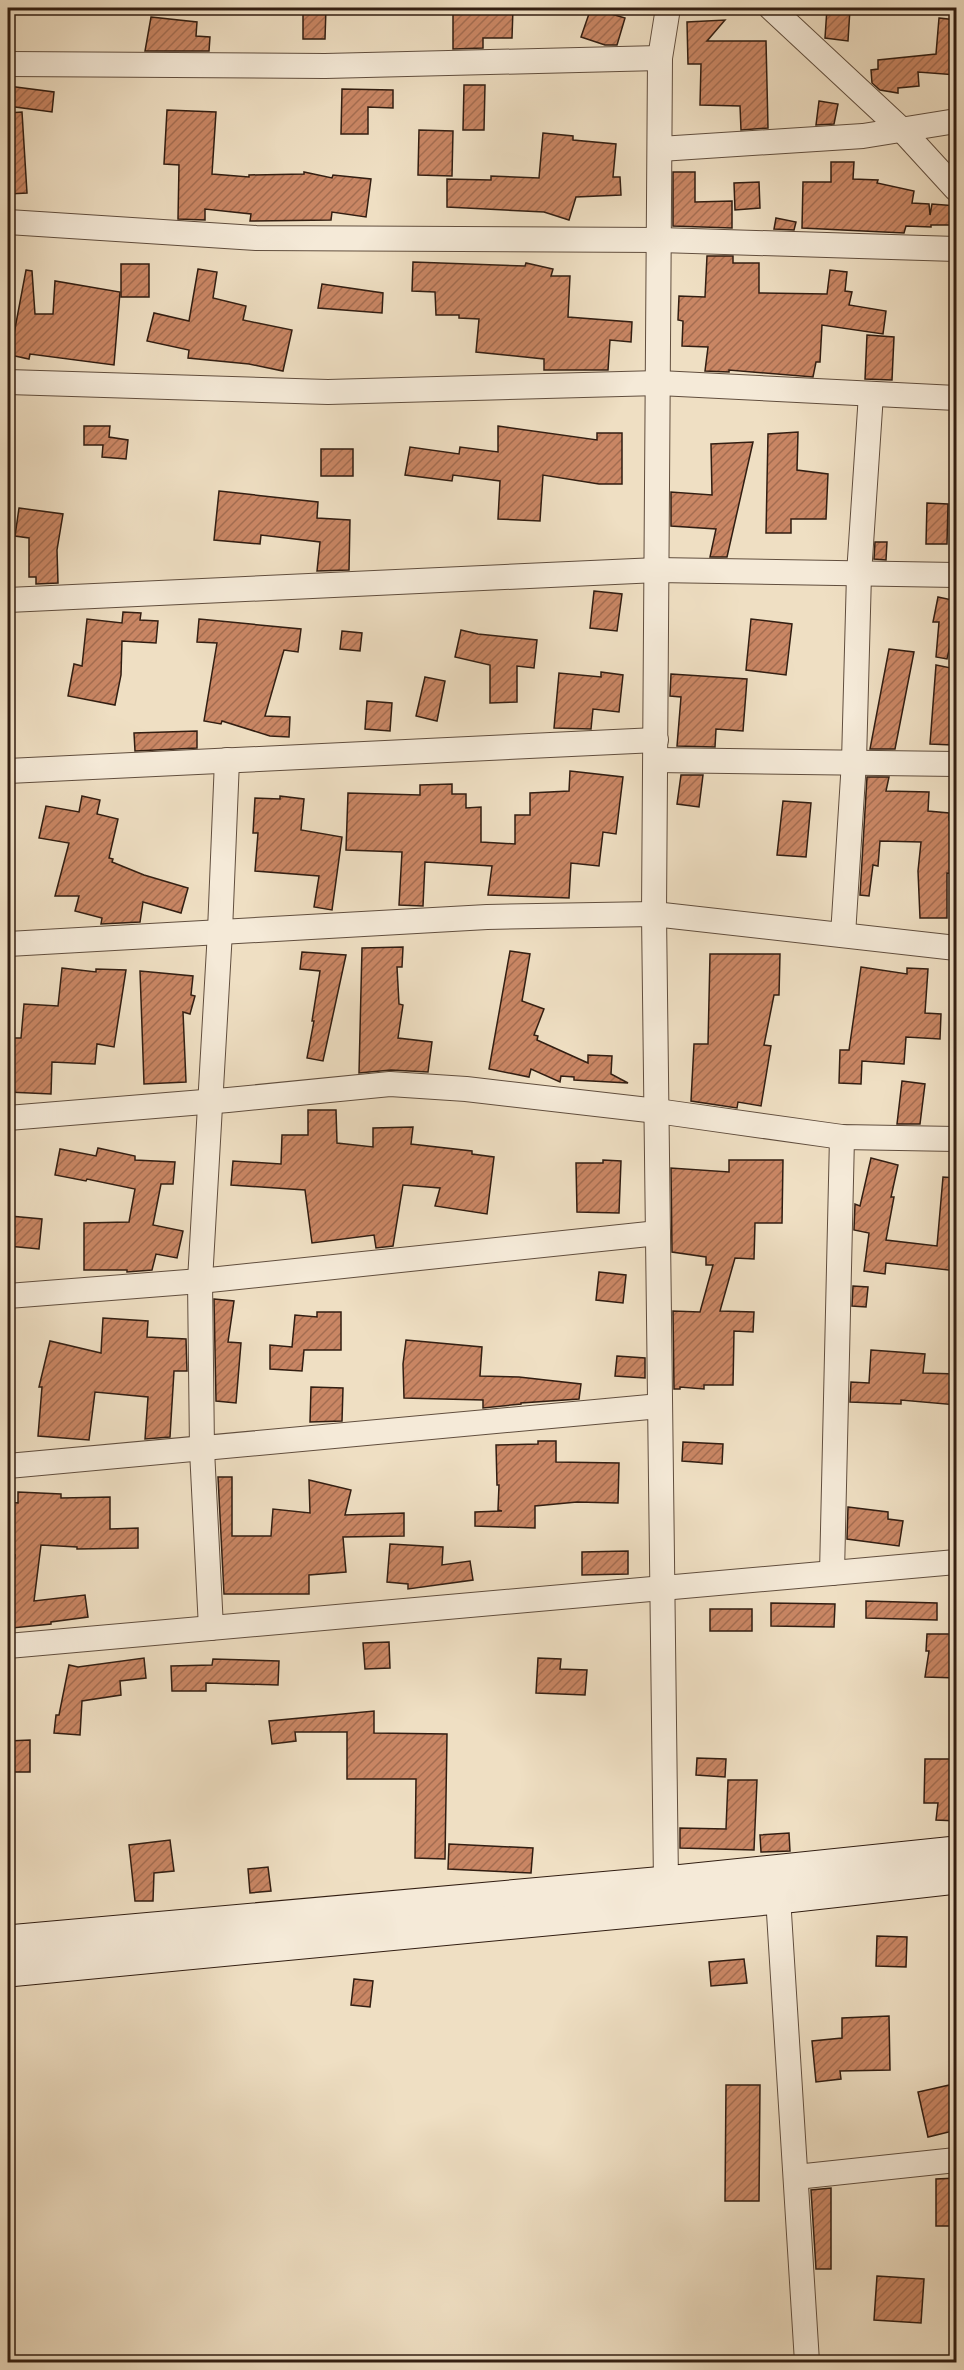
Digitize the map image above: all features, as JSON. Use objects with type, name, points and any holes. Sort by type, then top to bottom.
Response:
[{"type":"main road","points":[[8,1942],[666,1883],[957,1853]]},
{"type":"main road","points":[[8,1970],[778,1897],[957,1877]]},
{"type":"street","points":[[666,1883],[654,914],[660,58],[668,8]]},
{"type":"street","points":[[771,8],[902,130],[957,189]]},
{"type":"street","points":[[8,64],[325,66],[660,58]]},
{"type":"street","points":[[660,149],[863,136],[957,121]]},
{"type":"street","points":[[8,222],[256,238],[660,240],[957,249]]},
{"type":"street","points":[[8,382],[328,392],[658,383],[957,398]]},
{"type":"street","points":[[843,935],[854,761],[859,574],[870,394]]},
{"type":"street","points":[[8,600],[657,570],[957,575]]},
{"type":"street","points":[[8,771],[227,760],[656,750],[957,764]]},
{"type":"street","points":[[211,1628],[202,1450],[200,1281],[220,931],[227,760]]},
{"type":"street","points":[[8,944],[487,917],[654,914],[957,948]]},
{"type":"street","points":[[8,1118],[211,1102],[390,1084],[466,1089],[657,1111],[842,1137],[957,1139]]},
{"type":"street","points":[[831,1573],[842,1137]]},
{"type":"street","points":[[8,1296],[200,1281],[658,1233]]},
{"type":"street","points":[[8,1466],[202,1450],[660,1406]]},
{"type":"street","points":[[8,1646],[957,1562]]},
{"type":"street","points":[[778,1897],[807,2362]]},
{"type":"street","points":[[796,2177],[957,2160]]},
{"type":"building","points":[[303,8],[326,8],[325,39],[303,39]]},
{"type":"building","points":[[453,8],[513,8],[512,38],[483,38],[483,48],[453,49]]},
{"type":"building","points":[[591,8],[625,18],[617,45],[605,45],[581,37]]},
{"type":"building","points":[[827,8],[850,9],[848,41],[825,38]]},
{"type":"building","points":[[151,17],[197,22],[196,36],[210,37],[209,51],[145,51]]},
{"type":"building","points":[[939,18],[957,20],[957,75],[918,72],[919,86],[898,88],[898,93],[880,90],[872,83],[871,70],[878,69],[878,60],[936,54]]},
{"type":"building","points":[[725,20],[707,41],[766,41],[768,128],[741,130],[740,106],[700,105],[701,64],[688,64],[687,22]]},
{"type":"building","points":[[464,85],[485,85],[484,130],[463,130]]},
{"type":"building","points":[[8,86],[54,92],[52,112],[8,106]]},
{"type":"building","points":[[342,89],[393,90],[393,108],[368,107],[368,134],[341,134]]},
{"type":"building","points":[[819,101],[838,104],[834,124],[816,125]]},
{"type":"building","points":[[167,110],[216,112],[212,174],[249,177],[249,175],[304,174],[304,172],[332,178],[333,175],[371,179],[366,217],[332,212],[331,220],[250,221],[251,214],[205,209],[205,220],[178,219],[179,165],[164,164]]},
{"type":"building","points":[[22,112],[27,193],[8,194],[8,113]]},
{"type":"building","points":[[419,130],[453,131],[452,176],[418,175]]},
{"type":"building","points":[[543,133],[573,136],[573,140],[616,144],[613,177],[620,177],[621,195],[576,197],[569,220],[544,212],[447,207],[447,179],[491,180],[491,176],[539,178]]},
{"type":"building","points":[[831,162],[854,162],[853,179],[878,180],[877,183],[914,191],[912,203],[929,204],[930,215],[932,204],[957,206],[957,225],[906,226],[904,233],[802,228],[803,182],[831,182]]},
{"type":"building","points":[[673,172],[695,172],[695,202],[732,201],[732,228],[673,226]]},
{"type":"building","points":[[759,182],[760,208],[735,210],[734,183]]},
{"type":"building","points":[[776,218],[796,222],[794,230],[774,229]]},
{"type":"building","points":[[707,256],[733,256],[733,263],[759,263],[759,293],[827,294],[830,270],[847,272],[845,291],[852,292],[849,305],[886,311],[883,334],[822,325],[820,362],[816,362],[813,377],[729,370],[729,372],[705,371],[708,347],[682,346],[683,321],[678,320],[679,296],[705,297]]},
{"type":"building","points":[[413,262],[525,266],[526,263],[553,269],[551,276],[570,276],[568,317],[632,322],[631,342],[610,340],[608,370],[544,370],[544,359],[476,352],[479,319],[459,318],[459,315],[436,315],[435,292],[412,291]]},
{"type":"building","points":[[121,264],[149,264],[149,297],[121,297]]},
{"type":"building","points":[[198,269],[217,272],[213,298],[246,306],[243,320],[292,330],[283,371],[249,364],[188,358],[189,350],[147,341],[154,313],[189,321]]},
{"type":"building","points":[[26,270],[32,271],[35,314],[53,314],[55,281],[120,292],[114,365],[30,354],[29,359],[10,355]]},
{"type":"building","points":[[322,284],[383,293],[382,313],[318,308]]},
{"type":"building","points":[[867,335],[894,337],[892,380],[865,379]]},
{"type":"building","points":[[84,426],[110,426],[109,437],[128,440],[126,459],[102,457],[103,445],[84,445]]},
{"type":"building","points":[[498,426],[597,440],[597,433],[622,433],[622,484],[599,484],[543,475],[540,521],[498,519],[500,481],[453,475],[452,481],[405,475],[410,447],[459,454],[460,447],[498,452]]},
{"type":"building","points":[[798,432],[797,470],[828,474],[826,519],[791,519],[791,533],[766,533],[768,434]]},
{"type":"building","points":[[753,442],[727,557],[710,557],[716,529],[671,526],[671,492],[712,495],[711,444]]},
{"type":"building","points":[[321,449],[353,449],[353,476],[321,476]]},
{"type":"building","points":[[219,491],[318,502],[317,518],[350,520],[349,570],[317,571],[320,542],[261,535],[260,544],[214,540]]},
{"type":"building","points":[[927,503],[948,504],[947,544],[926,544]]},
{"type":"building","points":[[19,508],[63,514],[57,550],[58,583],[36,584],[36,577],[29,577],[29,538],[15,536]]},
{"type":"building","points":[[875,542],[887,542],[886,560],[874,559]]},
{"type":"building","points":[[594,591],[622,594],[617,631],[590,628]]},
{"type":"building","points":[[938,597],[957,601],[957,615],[947,659],[936,657],[939,622],[933,622]]},
{"type":"building","points":[[123,612],[141,613],[140,620],[158,621],[156,643],[122,641],[121,675],[115,705],[68,696],[74,664],[82,666],[87,619],[122,623]]},
{"type":"building","points":[[199,619],[301,629],[298,652],[284,650],[265,716],[290,717],[289,737],[270,736],[222,721],[221,724],[204,721],[217,643],[197,642]]},
{"type":"building","points":[[751,619],[792,624],[786,675],[746,670]]},
{"type":"building","points":[[461,630],[537,640],[534,668],[517,666],[517,702],[490,703],[490,665],[455,657]]},
{"type":"building","points":[[342,631],[362,633],[360,651],[340,649]]},
{"type":"building","points":[[889,649],[914,652],[895,749],[870,749]]},
{"type":"building","points":[[936,665],[956,669],[952,690],[956,691],[952,745],[930,744]]},
{"type":"building","points":[[601,672],[623,675],[619,712],[593,709],[591,729],[554,728],[559,673],[601,677]]},
{"type":"building","points":[[671,674],[747,679],[743,731],[716,729],[715,747],[677,746],[681,697],[670,696]]},
{"type":"building","points":[[425,677],[445,681],[437,721],[416,716]]},
{"type":"building","points":[[367,701],[392,703],[390,731],[365,729]]},
{"type":"building","points":[[197,731],[197,748],[135,751],[134,733]]},
{"type":"building","points":[[570,771],[623,777],[616,834],[603,832],[599,866],[571,863],[569,898],[488,895],[492,866],[425,862],[423,906],[399,905],[402,852],[346,850],[348,793],[420,795],[420,785],[452,784],[452,794],[466,794],[466,808],[481,807],[481,842],[515,844],[515,815],[530,815],[530,793],[569,791]]},
{"type":"building","points":[[681,775],[703,775],[699,807],[677,804]]},
{"type":"building","points":[[867,777],[889,777],[886,791],[929,792],[928,811],[949,813],[949,820],[957,820],[957,874],[947,873],[947,918],[920,918],[918,871],[921,842],[880,841],[878,866],[873,865],[869,896],[860,895]]},
{"type":"building","points":[[82,796],[100,800],[97,814],[118,819],[109,858],[113,859],[112,862],[144,875],[188,888],[181,913],[143,902],[140,922],[101,924],[102,918],[75,911],[79,896],[55,896],[69,843],[39,838],[46,806],[79,812]]},
{"type":"building","points":[[280,796],[304,799],[301,830],[342,837],[332,910],[314,907],[319,876],[255,871],[258,833],[253,833],[255,798],[280,799]]},
{"type":"building","points":[[783,801],[811,803],[806,857],[777,855]]},
{"type":"building","points":[[403,947],[402,967],[397,967],[399,1004],[403,1005],[398,1038],[432,1042],[428,1072],[391,1070],[359,1073],[362,948]]},
{"type":"building","points":[[510,951],[530,954],[522,1001],[544,1009],[534,1035],[538,1036],[537,1040],[588,1063],[588,1055],[612,1056],[611,1074],[628,1083],[574,1080],[574,1077],[561,1076],[560,1082],[531,1069],[529,1077],[489,1069]]},
{"type":"building","points":[[302,952],[346,955],[323,1061],[307,1058],[320,971],[300,969]]},
{"type":"building","points":[[710,954],[780,954],[779,995],[774,995],[764,1045],[771,1046],[761,1106],[738,1102],[737,1108],[691,1101],[694,1044],[708,1044]]},
{"type":"building","points":[[861,967],[907,974],[907,968],[928,969],[925,1013],[941,1014],[940,1039],[906,1037],[904,1064],[862,1061],[861,1084],[839,1083],[840,1050],[849,1050]]},
{"type":"building","points":[[62,968],[96,972],[96,969],[126,970],[114,1047],[97,1044],[95,1064],[52,1062],[51,1094],[8,1092],[10,1038],[21,1038],[24,1004],[58,1006]]},
{"type":"building","points":[[140,971],[193,976],[191,995],[195,996],[190,1014],[183,1012],[186,1082],[144,1084]]},
{"type":"building","points":[[902,1081],[925,1084],[920,1124],[897,1124]]},
{"type":"building","points":[[308,1110],[336,1110],[337,1143],[373,1147],[373,1128],[413,1127],[411,1144],[472,1151],[472,1154],[494,1157],[487,1214],[435,1206],[440,1188],[403,1185],[393,1246],[376,1248],[374,1235],[312,1243],[305,1190],[231,1185],[233,1161],[281,1164],[282,1135],[308,1135]]},
{"type":"building","points":[[98,1148],[135,1156],[135,1160],[175,1162],[173,1184],[161,1184],[153,1225],[183,1231],[177,1258],[156,1254],[152,1270],[127,1272],[127,1270],[84,1270],[84,1223],[129,1222],[135,1189],[55,1175],[60,1149],[96,1156]]},
{"type":"building","points":[[871,1158],[898,1165],[891,1197],[894,1197],[886,1240],[937,1246],[943,1177],[957,1178],[957,1271],[886,1263],[885,1274],[864,1271],[869,1233],[854,1230],[855,1204],[860,1206]]},
{"type":"building","points":[[603,1160],[621,1161],[619,1213],[577,1212],[576,1163],[603,1163]]},
{"type":"building","points":[[729,1160],[783,1160],[782,1223],[755,1223],[754,1259],[735,1258],[720,1311],[754,1312],[753,1332],[734,1331],[733,1385],[704,1385],[704,1389],[680,1387],[680,1389],[674,1389],[673,1311],[700,1312],[713,1265],[706,1265],[706,1257],[672,1252],[671,1168],[729,1172]]},
{"type":"building","points":[[10,1216],[42,1219],[39,1249],[8,1246]]},
{"type":"building","points":[[599,1272],[626,1275],[623,1303],[596,1300]]},
{"type":"building","points":[[853,1286],[868,1287],[866,1307],[852,1306]]},
{"type":"building","points":[[214,1299],[234,1301],[228,1342],[241,1343],[236,1403],[216,1401]]},
{"type":"building","points":[[317,1312],[341,1312],[341,1350],[304,1350],[302,1371],[270,1369],[270,1345],[292,1347],[295,1315],[317,1317]]},
{"type":"building","points":[[103,1318],[148,1321],[147,1337],[186,1339],[187,1371],[174,1371],[170,1437],[145,1439],[148,1397],[95,1392],[89,1440],[38,1436],[42,1387],[39,1387],[50,1341],[101,1353]]},
{"type":"building","points":[[406,1340],[482,1347],[480,1376],[519,1377],[581,1384],[579,1399],[483,1408],[483,1400],[404,1398],[403,1364]]},
{"type":"building","points":[[871,1350],[925,1354],[923,1373],[957,1374],[957,1405],[901,1400],[901,1404],[850,1402],[851,1382],[869,1383]]},
{"type":"building","points":[[617,1356],[645,1358],[645,1378],[615,1376]]},
{"type":"building","points":[[311,1387],[343,1388],[342,1421],[310,1422]]},
{"type":"building","points":[[538,1441],[556,1441],[556,1462],[619,1463],[618,1503],[577,1502],[535,1506],[535,1528],[475,1526],[475,1512],[502,1511],[498,1510],[496,1445],[538,1444]]},
{"type":"building","points":[[683,1442],[723,1444],[722,1464],[682,1461]]},
{"type":"building","points":[[218,1477],[232,1477],[232,1536],[271,1536],[273,1509],[310,1513],[309,1480],[351,1490],[345,1515],[404,1513],[404,1536],[343,1537],[346,1572],[309,1575],[309,1594],[224,1594]]},
{"type":"building","points":[[18,1492],[61,1494],[61,1498],[110,1497],[110,1529],[138,1528],[138,1548],[77,1549],[77,1547],[41,1545],[34,1601],[85,1595],[88,1617],[12,1628],[10,1600],[15,1555],[8,1555],[8,1502],[18,1503]]},
{"type":"building","points":[[848,1507],[888,1512],[888,1519],[903,1521],[899,1546],[847,1539]]},
{"type":"building","points":[[390,1544],[443,1547],[442,1565],[470,1561],[473,1580],[408,1589],[408,1584],[387,1582]]},
{"type":"building","points":[[628,1551],[628,1574],[582,1575],[582,1552]]},
{"type":"building","points":[[866,1601],[937,1603],[937,1620],[866,1618]]},
{"type":"building","points":[[771,1603],[835,1604],[834,1627],[771,1626]]},
{"type":"building","points":[[710,1609],[752,1609],[752,1631],[710,1631]]},
{"type":"building","points":[[927,1634],[957,1634],[957,1678],[925,1677],[929,1651],[926,1651]]},
{"type":"building","points":[[389,1642],[390,1668],[365,1669],[363,1643]]},
{"type":"building","points":[[144,1658],[146,1678],[120,1681],[121,1695],[82,1701],[80,1735],[54,1733],[56,1715],[59,1715],[69,1665],[78,1667]]},
{"type":"building","points":[[538,1658],[561,1659],[560,1669],[587,1670],[585,1695],[536,1693]]},
{"type":"building","points":[[213,1659],[279,1661],[278,1685],[206,1683],[206,1691],[172,1691],[171,1666],[212,1665]]},
{"type":"building","points":[[374,1711],[374,1733],[447,1734],[445,1859],[415,1858],[416,1779],[347,1779],[347,1732],[295,1732],[296,1741],[272,1744],[269,1721]]},
{"type":"building","points":[[30,1740],[30,1772],[8,1772],[8,1741]]},
{"type":"building","points":[[697,1758],[726,1759],[725,1777],[696,1775]]},
{"type":"building","points":[[925,1759],[957,1759],[957,1821],[936,1820],[938,1803],[924,1803]]},
{"type":"building","points":[[728,1780],[757,1780],[754,1850],[680,1848],[680,1828],[726,1829]]},
{"type":"building","points":[[789,1833],[790,1851],[761,1852],[760,1835]]},
{"type":"building","points":[[170,1840],[174,1871],[154,1873],[153,1901],[135,1901],[129,1845]]},
{"type":"building","points":[[449,1844],[533,1848],[531,1873],[448,1869]]},
{"type":"building","points":[[268,1867],[271,1891],[250,1893],[248,1869]]},
{"type":"building","points":[[877,1936],[907,1937],[906,1967],[876,1966]]},
{"type":"building","points":[[744,1959],[747,1983],[711,1986],[709,1962]]},
{"type":"building","points":[[354,1979],[373,1981],[370,2007],[351,2005]]},
{"type":"building","points":[[889,2016],[890,2070],[840,2071],[841,2079],[816,2082],[812,2041],[842,2038],[842,2018]]},
{"type":"building","points":[[954,2084],[957,2096],[957,2130],[928,2137],[918,2092]]},
{"type":"building","points":[[726,2085],[760,2085],[759,2201],[725,2201]]},
{"type":"building","points":[[957,2178],[957,2226],[936,2226],[936,2179]]},
{"type":"building","points":[[831,2188],[831,2269],[816,2269],[811,2190]]},
{"type":"building","points":[[877,2276],[924,2279],[921,2323],[874,2320]]}]
